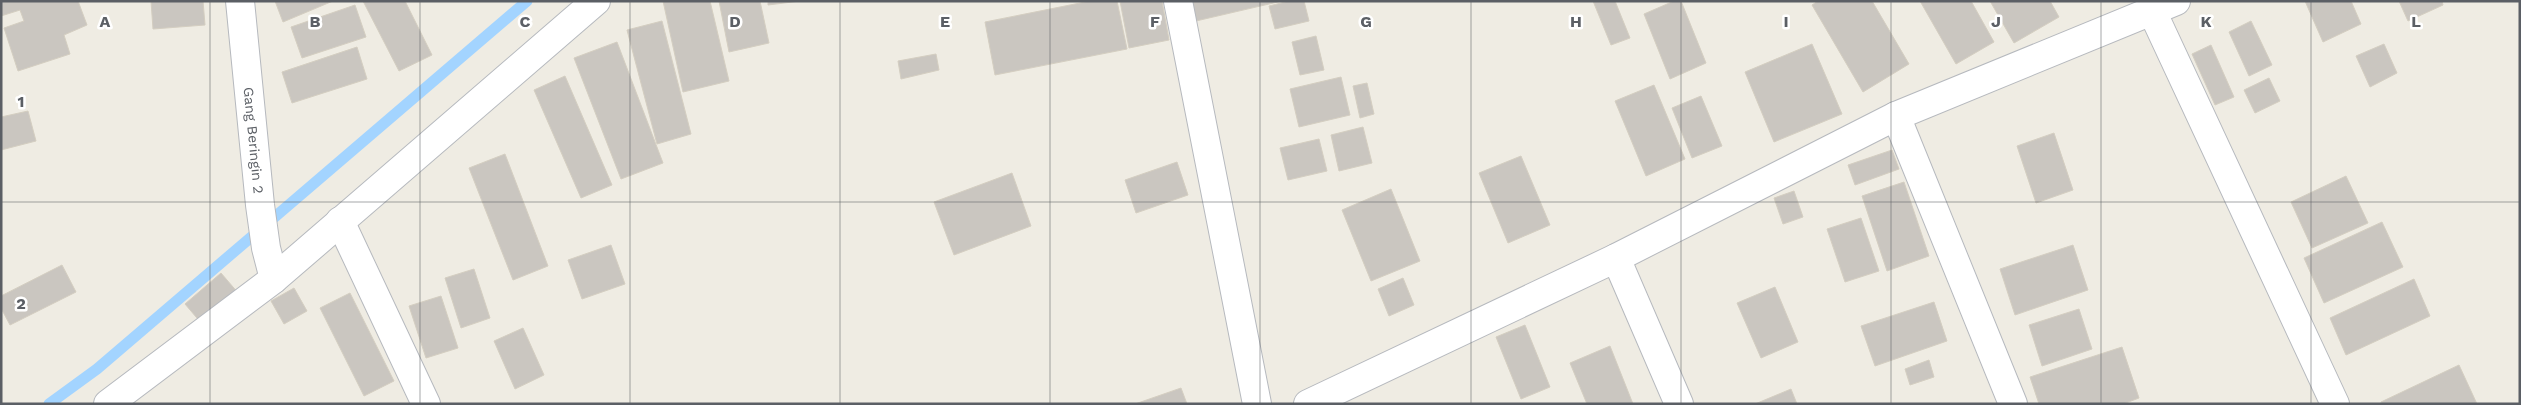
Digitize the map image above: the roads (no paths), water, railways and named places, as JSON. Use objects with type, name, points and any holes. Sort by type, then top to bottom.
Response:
[{"type":"street","name":"Gang Beringin 2","points":[[240,1],[260,205],[266,248],[274,279]]},
{"type":"street","points":[[108,404],[274,279],[596,1]]},
{"type":"street","points":[[1178,1],[1257,404]]},
{"type":"street","points":[[1308,404],[1616,258],[1896,116],[2164,6],[2335,404]]},
{"type":"street","points":[[1896,116],[2013,404]]},
{"type":"street","points":[[340,221],[426,404]]},
{"type":"street","points":[[1616,258],[1679,404]]},
{"type":"waterway","points":[[49,404],[97,369],[527,1]]}]
